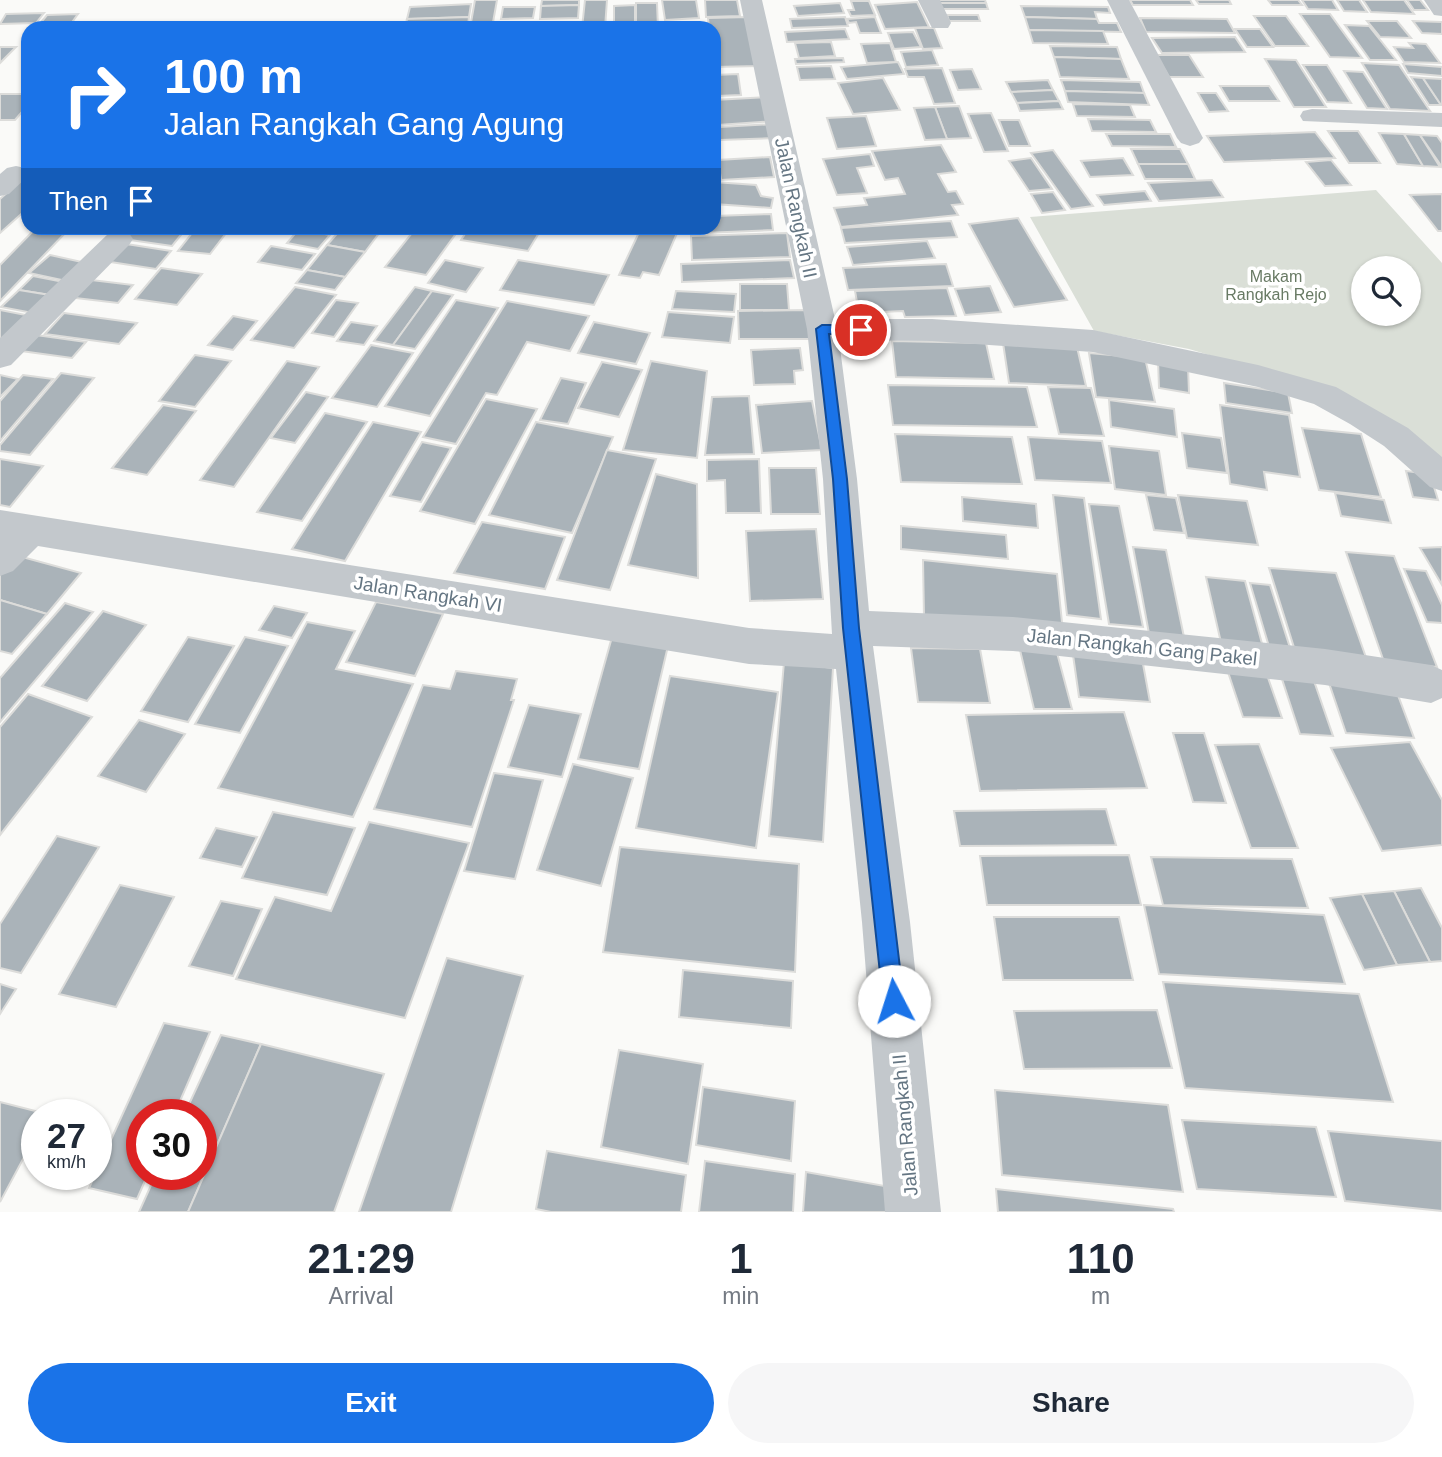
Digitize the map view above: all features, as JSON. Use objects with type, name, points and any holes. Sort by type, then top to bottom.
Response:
[{"type":"street","name":"Jalan Rangkah II","points":[[751,0],[822,329],[886,922],[913,1212]]},
{"type":"street","points":[[929,0],[940,23]]},
{"type":"street","points":[[1118,0],[1190,138]]},
{"type":"street","points":[[1434,0],[1442,10]]},
{"type":"street","points":[[1312,116],[1442,120]]},
{"type":"street","points":[[0,357],[119,239]]},
{"type":"street","points":[[822,329],[932,330],[1093,341],[1246,373],[1325,395],[1396,437],[1442,477]]},
{"type":"street","points":[[0,560],[15,528]]},
{"type":"street","name":"Jalan Rangkah VI","points":[[15,528],[749,646],[854,641]]},
{"type":"street","name":"Jalan Rangkah Gang Pakel","points":[[854,641],[1013,634],[1325,667],[1431,684]]},
{"type":"green space","name":"Makam Rangkah Rejo","points":[[1376,190],[1442,263],[1442,467],[1316,387],[1189,349],[1094,331],[1030,217]]},
{"type":"building","points":[[475,0],[497,0],[493,21],[471,21]]},
{"type":"building","points":[[542,0],[579,0],[579,5],[541,6]]},
{"type":"building","points":[[585,0],[607,0],[606,21],[583,21]]},
{"type":"building","points":[[662,0],[696,0],[699,18],[665,20]]},
{"type":"building","points":[[705,0],[737,0],[740,16],[706,17]]},
{"type":"building","points":[[938,0],[985,0],[986,3],[939,3]]},
{"type":"building","points":[[1130,0],[1190,0],[1193,5],[1133,5]]},
{"type":"building","points":[[1196,0],[1229,0],[1231,4],[1199,4]]},
{"type":"building","points":[[1268,0],[1298,0],[1302,5],[1272,5]]},
{"type":"building","points":[[1302,0],[1332,0],[1338,10],[1308,9]]},
{"type":"building","points":[[1337,0],[1359,0],[1367,12],[1344,11]]},
{"type":"building","points":[[1363,0],[1404,0],[1414,14],[1371,12]]},
{"type":"building","points":[[1407,0],[1420,0],[1428,10],[1414,10]]},
{"type":"building","points":[[851,1],[869,1],[875,15],[851,16],[848,10],[854,10]]},
{"type":"building","points":[[917,2],[929,27],[885,29],[875,5]]},
{"type":"building","points":[[636,3],[657,3],[658,21],[636,21]]},
{"type":"building","points":[[840,3],[844,13],[798,16],[794,6]]},
{"type":"building","points":[[939,3],[986,3],[988,9],[941,9]]},
{"type":"building","points":[[471,4],[469,17],[407,19],[410,7]]},
{"type":"building","points":[[579,5],[578,18],[540,19],[541,6]]},
{"type":"building","points":[[635,5],[635,21],[614,21],[614,6]]},
{"type":"building","points":[[1021,6],[1108,7],[1110,13],[1095,12],[1097,19],[1025,17]]},
{"type":"building","points":[[503,7],[535,7],[533,18],[501,19]]},
{"type":"building","points":[[44,13],[38,21],[0,24],[6,14]]},
{"type":"building","points":[[78,14],[73,21],[42,21],[47,15]]},
{"type":"building","points":[[1300,14],[1330,14],[1362,58],[1330,57]]},
{"type":"building","points":[[947,15],[978,15],[980,21],[949,21]]},
{"type":"building","points":[[1254,16],[1286,16],[1308,46],[1275,46]]},
{"type":"building","points":[[469,17],[468,21],[407,19]]},
{"type":"building","points":[[749,17],[758,66],[721,67],[721,21],[708,21],[708,18]]},
{"type":"building","points":[[845,17],[848,26],[792,28],[790,19]]},
{"type":"building","points":[[875,17],[881,33],[860,33],[856,22],[849,23],[847,19]]},
{"type":"building","points":[[1025,17],[1097,19],[1099,23],[1117,23],[1121,32],[1029,30]]},
{"type":"building","points":[[1140,18],[1227,19],[1235,33],[1146,32]]},
{"type":"building","points":[[1367,21],[1397,21],[1411,38],[1380,37]]},
{"type":"building","points":[[1413,21],[1442,22],[1442,34],[1422,33]]},
{"type":"building","points":[[1345,25],[1369,26],[1396,60],[1370,60]]},
{"type":"building","points":[[915,28],[934,28],[942,48],[923,49]]},
{"type":"building","points":[[845,29],[849,39],[787,42],[785,32]]},
{"type":"building","points":[[1235,29],[1260,29],[1273,47],[1247,47]]},
{"type":"building","points":[[1029,30],[1103,31],[1108,44],[1033,43]]},
{"type":"building","points":[[913,32],[921,47],[894,49],[888,33]]},
{"type":"building","points":[[1235,37],[1245,52],[1162,53],[1152,38]]},
{"type":"building","points":[[831,42],[835,56],[799,58],[795,43]]},
{"type":"building","points":[[890,43],[896,62],[867,63],[861,44]]},
{"type":"building","points":[[1409,43],[1426,44],[1440,63],[1404,62],[1394,47],[1413,48]]},
{"type":"building","points":[[1050,46],[1117,47],[1121,59],[1054,57]]},
{"type":"building","points":[[0,47],[16,47],[0,63]]},
{"type":"building","points":[[932,50],[938,65],[906,67],[901,52]]},
{"type":"building","points":[[1156,55],[1189,55],[1203,77],[1169,77]]},
{"type":"building","points":[[1054,57],[1121,59],[1129,79],[1060,77]]},
{"type":"building","points":[[843,58],[844,62],[796,64],[795,59]]},
{"type":"building","points":[[1265,59],[1296,60],[1326,107],[1294,107]]},
{"type":"building","points":[[898,62],[904,74],[847,79],[841,67]]},
{"type":"building","points":[[1362,63],[1399,65],[1430,111],[1390,109]]},
{"type":"building","points":[[1403,64],[1442,67],[1442,76],[1408,73]]},
{"type":"building","points":[[1303,65],[1327,65],[1351,103],[1327,102]]},
{"type":"building","points":[[831,66],[835,79],[800,80],[797,67]]},
{"type":"building","points":[[942,68],[955,103],[934,104],[924,77],[908,77],[905,69]]},
{"type":"building","points":[[972,69],[981,89],[958,90],[950,70]]},
{"type":"building","points":[[1344,71],[1363,72],[1387,109],[1367,108]]},
{"type":"building","points":[[738,74],[741,95],[721,96],[721,75]]},
{"type":"building","points":[[1411,77],[1423,78],[1441,105],[1429,105]]},
{"type":"building","points":[[883,78],[900,110],[853,114],[838,83]]},
{"type":"building","points":[[1423,78],[1442,79],[1442,105],[1441,105]]},
{"type":"building","points":[[1048,80],[1053,90],[1011,92],[1006,82]]},
{"type":"building","points":[[1061,80],[1140,82],[1144,93],[1065,91]]},
{"type":"building","points":[[1220,86],[1269,86],[1279,101],[1229,101]]},
{"type":"building","points":[[1053,90],[1059,101],[1017,103],[1011,92]]},
{"type":"building","points":[[1065,91],[1144,93],[1149,105],[1068,102]]},
{"type":"building","points":[[1198,93],[1216,93],[1228,111],[1209,112]]},
{"type":"building","points":[[0,94],[21,94],[21,113],[15,120],[0,120]]},
{"type":"building","points":[[768,97],[775,121],[721,125],[721,100]]},
{"type":"building","points":[[1059,101],[1063,109],[1020,111],[1017,103]]},
{"type":"building","points":[[1073,104],[1130,105],[1135,117],[1077,116]]},
{"type":"building","points":[[959,106],[971,138],[947,139],[935,107]]},
{"type":"building","points":[[935,107],[947,139],[925,140],[914,108]]},
{"type":"building","points":[[991,113],[1008,151],[984,152],[968,114]]},
{"type":"building","points":[[866,116],[876,146],[837,149],[827,118]]},
{"type":"building","points":[[1088,119],[1150,120],[1156,132],[1092,131]]},
{"type":"building","points":[[999,120],[1019,120],[1030,146],[1009,146]]},
{"type":"building","points":[[774,124],[776,138],[721,140],[721,127]]},
{"type":"building","points":[[1328,131],[1358,131],[1380,163],[1349,163]]},
{"type":"building","points":[[1315,132],[1335,158],[1224,162],[1207,136]]},
{"type":"building","points":[[1379,133],[1404,134],[1423,166],[1397,164]]},
{"type":"building","points":[[1106,134],[1170,134],[1176,147],[1112,146]]},
{"type":"building","points":[[1404,134],[1420,135],[1440,167],[1423,166]]},
{"type":"building","points":[[1420,135],[1437,136],[1442,143],[1442,167]]},
{"type":"building","points":[[941,145],[956,172],[938,174],[948,192],[956,191],[963,204],[952,205],[958,215],[841,227],[834,208],[867,205],[864,198],[905,194],[898,178],[885,180],[872,151]]},
{"type":"building","points":[[1131,149],[1180,149],[1188,164],[1138,164]]},
{"type":"building","points":[[1053,150],[1093,206],[1071,209],[1031,153]]},
{"type":"building","points":[[870,154],[874,166],[857,168],[867,193],[837,195],[823,159]]},
{"type":"building","points":[[770,157],[774,177],[721,180],[721,160]]},
{"type":"building","points":[[1031,158],[1052,189],[1029,191],[1009,161]]},
{"type":"building","points":[[1123,158],[1133,175],[1090,177],[1081,161]]},
{"type":"building","points":[[1331,160],[1351,185],[1325,186],[1306,162]]},
{"type":"building","points":[[1138,164],[1188,164],[1195,179],[1145,179]]},
{"type":"building","points":[[21,180],[21,214],[0,233],[0,199]]},
{"type":"building","points":[[1212,180],[1223,197],[1159,201],[1148,183]]},
{"type":"building","points":[[721,182],[756,185],[761,196],[773,198],[771,208],[721,204]]},
{"type":"building","points":[[1145,191],[1151,201],[1104,205],[1097,195]]},
{"type":"building","points":[[1053,192],[1065,210],[1042,213],[1031,194]]},
{"type":"building","points":[[1442,194],[1442,231],[1438,231],[1410,195]]},
{"type":"building","points":[[771,214],[773,230],[721,232],[721,216]]},
{"type":"building","points":[[1018,218],[1067,300],[1014,307],[969,224]]},
{"type":"building","points":[[951,221],[957,237],[845,243],[841,228]]},
{"type":"building","points":[[787,233],[790,257],[692,260],[691,236]]},
{"type":"building","points":[[29,235],[63,235],[0,301],[0,265]]},
{"type":"building","points":[[127,235],[181,235],[172,246],[123,239]]},
{"type":"building","points":[[191,235],[225,235],[210,254],[178,251]]},
{"type":"building","points":[[294,235],[330,235],[318,249],[287,243]]},
{"type":"building","points":[[336,235],[378,235],[365,252],[327,245]]},
{"type":"building","points":[[410,235],[455,235],[426,275],[385,267]]},
{"type":"building","points":[[464,235],[538,235],[528,251],[461,240]]},
{"type":"building","points":[[638,235],[676,235],[659,275],[643,272],[640,278],[619,275]]},
{"type":"building","points":[[927,241],[935,258],[853,265],[847,247]]},
{"type":"building","points":[[120,243],[171,251],[156,269],[104,261]]},
{"type":"building","points":[[327,245],[365,252],[345,277],[307,270]]},
{"type":"building","points":[[271,246],[315,254],[302,270],[258,262]]},
{"type":"building","points":[[50,255],[91,264],[71,282],[29,273]]},
{"type":"building","points":[[445,260],[483,268],[466,292],[428,283]]},
{"type":"building","points":[[518,260],[609,275],[594,305],[500,290]]},
{"type":"building","points":[[790,260],[794,278],[682,282],[681,264]]},
{"type":"building","points":[[946,264],[953,286],[848,290],[843,268]]},
{"type":"building","points":[[161,268],[202,274],[177,305],[135,299]]},
{"type":"building","points":[[307,270],[345,277],[335,290],[296,283]]},
{"type":"building","points":[[33,276],[69,283],[56,296],[19,290]]},
{"type":"building","points":[[83,279],[133,285],[118,303],[67,297]]},
{"type":"building","points":[[740,284],[787,284],[789,310],[740,310]]},
{"type":"building","points":[[990,286],[1001,312],[965,315],[955,289]]},
{"type":"building","points":[[295,287],[336,295],[294,348],[251,340]]},
{"type":"building","points":[[415,287],[432,291],[393,345],[374,341]]},
{"type":"building","points":[[947,288],[956,316],[905,317],[903,311],[859,313],[855,291]]},
{"type":"building","points":[[19,290],[56,296],[38,314],[1,307]]},
{"type":"building","points":[[432,291],[453,295],[415,349],[393,345]]},
{"type":"building","points":[[676,291],[736,294],[734,312],[672,309]]},
{"type":"building","points":[[336,300],[358,303],[334,337],[312,333]]},
{"type":"building","points":[[456,300],[498,308],[430,416],[385,406]]},
{"type":"building","points":[[507,301],[589,316],[570,351],[527,342],[497,395],[486,393],[456,444],[423,437]]},
{"type":"building","points":[[0,310],[36,317],[0,347]]},
{"type":"building","points":[[807,310],[810,339],[739,339],[738,311]]},
{"type":"building","points":[[668,312],[734,317],[730,343],[662,337]]},
{"type":"building","points":[[64,313],[137,323],[119,344],[45,334]]},
{"type":"building","points":[[233,316],[257,321],[233,350],[208,345]]},
{"type":"building","points":[[351,322],[377,326],[364,345],[337,341]]},
{"type":"building","points":[[594,322],[650,333],[636,364],[578,353]]},
{"type":"building","points":[[36,335],[86,342],[72,358],[21,351]]},
{"type":"building","points":[[892,341],[986,343],[994,379],[896,377]]},
{"type":"building","points":[[1003,343],[1077,347],[1086,386],[1009,383]]},
{"type":"building","points":[[371,345],[413,353],[377,407],[332,398]]},
{"type":"building","points":[[800,348],[803,370],[794,371],[795,384],[754,385],[751,350]]},
{"type":"building","points":[[1089,353],[1145,358],[1155,402],[1096,397]]},
{"type":"building","points":[[195,355],[231,361],[195,407],[159,401]]},
{"type":"building","points":[[1158,360],[1188,366],[1189,393],[1159,388]]},
{"type":"building","points":[[287,361],[319,367],[234,487],[200,480]]},
{"type":"building","points":[[651,361],[707,371],[697,458],[623,450]]},
{"type":"building","points":[[602,362],[642,370],[619,417],[578,408]]},
{"type":"building","points":[[61,373],[94,378],[30,455],[0,451],[0,445]]},
{"type":"building","points":[[0,375],[18,379],[0,397]]},
{"type":"building","points":[[23,375],[53,379],[0,441],[0,401]]},
{"type":"building","points":[[561,378],[586,383],[568,424],[540,420]]},
{"type":"building","points":[[1224,383],[1288,393],[1292,413],[1226,403]]},
{"type":"building","points":[[888,385],[1027,387],[1037,427],[893,425]]},
{"type":"building","points":[[1048,387],[1091,388],[1104,436],[1059,434]]},
{"type":"building","points":[[306,392],[328,397],[295,443],[271,438]]},
{"type":"building","points":[[749,396],[754,454],[705,455],[712,397]]},
{"type":"building","points":[[486,399],[537,409],[475,524],[420,511]]},
{"type":"building","points":[[1109,400],[1174,409],[1177,437],[1111,427]]},
{"type":"building","points":[[812,401],[822,450],[762,453],[756,405]]},
{"type":"building","points":[[163,405],[196,411],[147,475],[112,468]]},
{"type":"building","points":[[1220,405],[1289,415],[1300,477],[1264,472],[1267,490],[1230,484]]},
{"type":"building","points":[[325,413],[367,422],[302,521],[257,512]]},
{"type":"building","points":[[373,422],[421,432],[345,561],[292,549]]},
{"type":"building","points":[[536,422],[613,437],[572,533],[489,515]]},
{"type":"building","points":[[1302,428],[1361,434],[1381,497],[1319,490]]},
{"type":"building","points":[[1182,433],[1221,438],[1227,473],[1187,468]]},
{"type":"building","points":[[895,434],[1012,437],[1022,484],[901,482]]},
{"type":"building","points":[[1028,437],[1102,441],[1111,483],[1035,480]]},
{"type":"building","points":[[422,442],[451,448],[421,502],[390,496]]},
{"type":"building","points":[[1109,446],[1159,451],[1166,495],[1115,489]]},
{"type":"building","points":[[607,450],[656,459],[610,590],[557,580]]},
{"type":"building","points":[[0,459],[43,466],[10,507],[0,505]]},
{"type":"building","points":[[759,459],[761,513],[726,513],[725,480],[707,481],[707,460]]},
{"type":"building","points":[[769,468],[816,468],[820,514],[771,514]]},
{"type":"building","points":[[1406,471],[1430,474],[1438,500],[1413,497]]},
{"type":"building","points":[[656,474],[697,484],[698,578],[628,565]]},
{"type":"building","points":[[1335,493],[1384,500],[1391,523],[1341,516]]},
{"type":"building","points":[[1053,495],[1084,498],[1101,619],[1067,615]]},
{"type":"building","points":[[1146,495],[1176,498],[1184,533],[1154,530]]},
{"type":"building","points":[[1178,495],[1247,501],[1258,545],[1187,538]]},
{"type":"building","points":[[962,497],[1036,504],[1038,528],[963,521]]},
{"type":"building","points":[[1089,504],[1119,506],[1143,627],[1109,624]]},
{"type":"building","points":[[482,522],[565,537],[545,589],[454,573]]},
{"type":"building","points":[[901,526],[1006,535],[1008,559],[901,549]]},
{"type":"building","points":[[816,529],[823,599],[750,601],[746,531]]},
{"type":"building","points":[[1133,547],[1166,550],[1185,642],[1150,639]]},
{"type":"building","points":[[1442,547],[1442,585],[1420,548]]},
{"type":"building","points":[[1346,552],[1394,556],[1437,667],[1384,662]]},
{"type":"building","points":[[15,555],[81,573],[47,614],[0,600],[0,571]]},
{"type":"building","points":[[923,560],[1057,574],[1063,632],[924,617]]},
{"type":"building","points":[[1269,568],[1336,573],[1368,663],[1297,657]]},
{"type":"building","points":[[1404,569],[1426,571],[1442,605],[1442,623],[1427,622]]},
{"type":"building","points":[[1206,577],[1245,581],[1264,651],[1222,647]]},
{"type":"building","points":[[1250,583],[1270,585],[1291,651],[1270,650]]},
{"type":"building","points":[[0,600],[47,614],[12,654],[0,651]]},
{"type":"building","points":[[376,602],[443,614],[415,676],[346,662]]},
{"type":"building","points":[[65,603],[93,612],[0,722],[0,678]]},
{"type":"building","points":[[274,606],[307,613],[292,638],[259,630]]},
{"type":"building","points":[[103,611],[146,625],[87,701],[42,686]]},
{"type":"building","points":[[307,622],[355,631],[336,669],[413,684],[353,817],[218,788]]},
{"type":"building","points":[[188,637],[234,646],[188,722],[141,711]]},
{"type":"building","points":[[245,637],[288,646],[240,733],[195,724]]},
{"type":"building","points":[[612,637],[668,646],[639,769],[578,759]]},
{"type":"building","points":[[911,648],[980,649],[990,703],[918,702]]},
{"type":"building","points":[[1072,648],[1141,653],[1150,702],[1079,697]]},
{"type":"building","points":[[1056,649],[1072,709],[1034,709],[1020,650]]},
{"type":"building","points":[[784,662],[833,668],[823,842],[769,836]]},
{"type":"building","points":[[456,671],[517,679],[511,700],[514,700],[472,827],[374,809],[423,685],[450,689]]},
{"type":"building","points":[[1228,672],[1266,672],[1282,718],[1243,717]]},
{"type":"building","points":[[670,676],[778,692],[756,848],[636,828]]},
{"type":"building","points":[[1327,677],[1393,682],[1414,738],[1346,733]]},
{"type":"building","points":[[1282,679],[1314,681],[1333,736],[1300,734]]},
{"type":"building","points":[[28,694],[92,717],[0,835],[0,727]]},
{"type":"building","points":[[529,705],[581,714],[562,777],[508,767]]},
{"type":"building","points":[[1124,712],[1147,788],[980,791],[966,715]]},
{"type":"building","points":[[139,720],[185,734],[146,792],[98,776]]},
{"type":"building","points":[[1173,733],[1204,733],[1226,803],[1193,802]]},
{"type":"building","points":[[1410,742],[1442,800],[1442,845],[1382,851],[1331,748]]},
{"type":"building","points":[[1259,744],[1298,848],[1251,848],[1215,745]]},
{"type":"building","points":[[573,764],[633,778],[601,886],[537,870]]},
{"type":"building","points":[[494,773],[543,780],[515,879],[464,871]]},
{"type":"building","points":[[1106,809],[1116,845],[960,846],[954,811]]},
{"type":"building","points":[[273,812],[355,828],[327,895],[242,878]]},
{"type":"building","points":[[369,822],[469,843],[405,1018],[236,979],[275,897],[331,911]]},
{"type":"building","points":[[216,828],[257,837],[242,867],[200,858]]},
{"type":"building","points":[[57,836],[99,847],[21,973],[0,968],[0,924]]},
{"type":"building","points":[[620,847],[799,864],[795,972],[603,952]]},
{"type":"building","points":[[1129,855],[1141,905],[987,905],[980,856]]},
{"type":"building","points":[[1151,857],[1292,859],[1308,908],[1163,905]]},
{"type":"building","points":[[120,885],[174,897],[116,1007],[59,994]]},
{"type":"building","points":[[1421,888],[1442,928],[1442,961],[1430,962],[1394,891]]},
{"type":"building","points":[[1394,891],[1430,962],[1397,965],[1362,894]]},
{"type":"building","points":[[1362,894],[1397,965],[1364,970],[1330,898]]},
{"type":"building","points":[[221,901],[262,909],[233,976],[189,966]]},
{"type":"building","points":[[1144,905],[1324,915],[1345,984],[1159,974]]},
{"type":"building","points":[[994,917],[1119,917],[1133,980],[1003,980]]},
{"type":"building","points":[[447,958],[523,976],[451,1212],[359,1212]]},
{"type":"building","points":[[683,970],[793,981],[791,1028],[679,1017]]},
{"type":"building","points":[[1163,982],[1359,994],[1393,1102],[1185,1088]]},
{"type":"building","points":[[0,984],[16,989],[0,1014]]},
{"type":"building","points":[[1157,1010],[1172,1068],[1024,1069],[1014,1011]]},
{"type":"building","points":[[164,1023],[210,1032],[181,1099],[129,1099]]},
{"type":"building","points":[[221,1035],[261,1044],[217,1145],[217,1099],[191,1099]]},
{"type":"building","points":[[261,1044],[384,1074],[334,1212],[188,1212],[198,1190],[217,1190],[217,1145]]},
{"type":"building","points":[[619,1050],[703,1064],[688,1164],[601,1147]]},
{"type":"building","points":[[703,1087],[795,1101],[791,1161],[696,1145]]},
{"type":"building","points":[[995,1090],[1168,1105],[1183,1192],[1002,1175]]},
{"type":"building","points":[[0,1102],[21,1107],[21,1163],[0,1202]]},
{"type":"building","points":[[126,1107],[126,1190],[141,1190],[137,1199],[98,1190],[112,1190],[112,1137]]},
{"type":"building","points":[[1182,1120],[1316,1127],[1336,1197],[1197,1189]]},
{"type":"building","points":[[1328,1131],[1442,1141],[1442,1211],[1345,1201]]},
{"type":"building","points":[[547,1151],[686,1175],[681,1212],[551,1212],[536,1209]]},
{"type":"building","points":[[705,1161],[795,1174],[793,1212],[699,1212]]},
{"type":"building","points":[[806,1172],[896,1188],[895,1212],[803,1212]]},
{"type":"building","points":[[996,1189],[1173,1209],[1174,1212],[998,1212]]},
{"type":"building","points":[[149,1190],[198,1190],[188,1212],[139,1212]]},
{"type":"route","points":[[861,330],[822,329],[840,479],[851,628],[856,653],[894,1001]]}]
